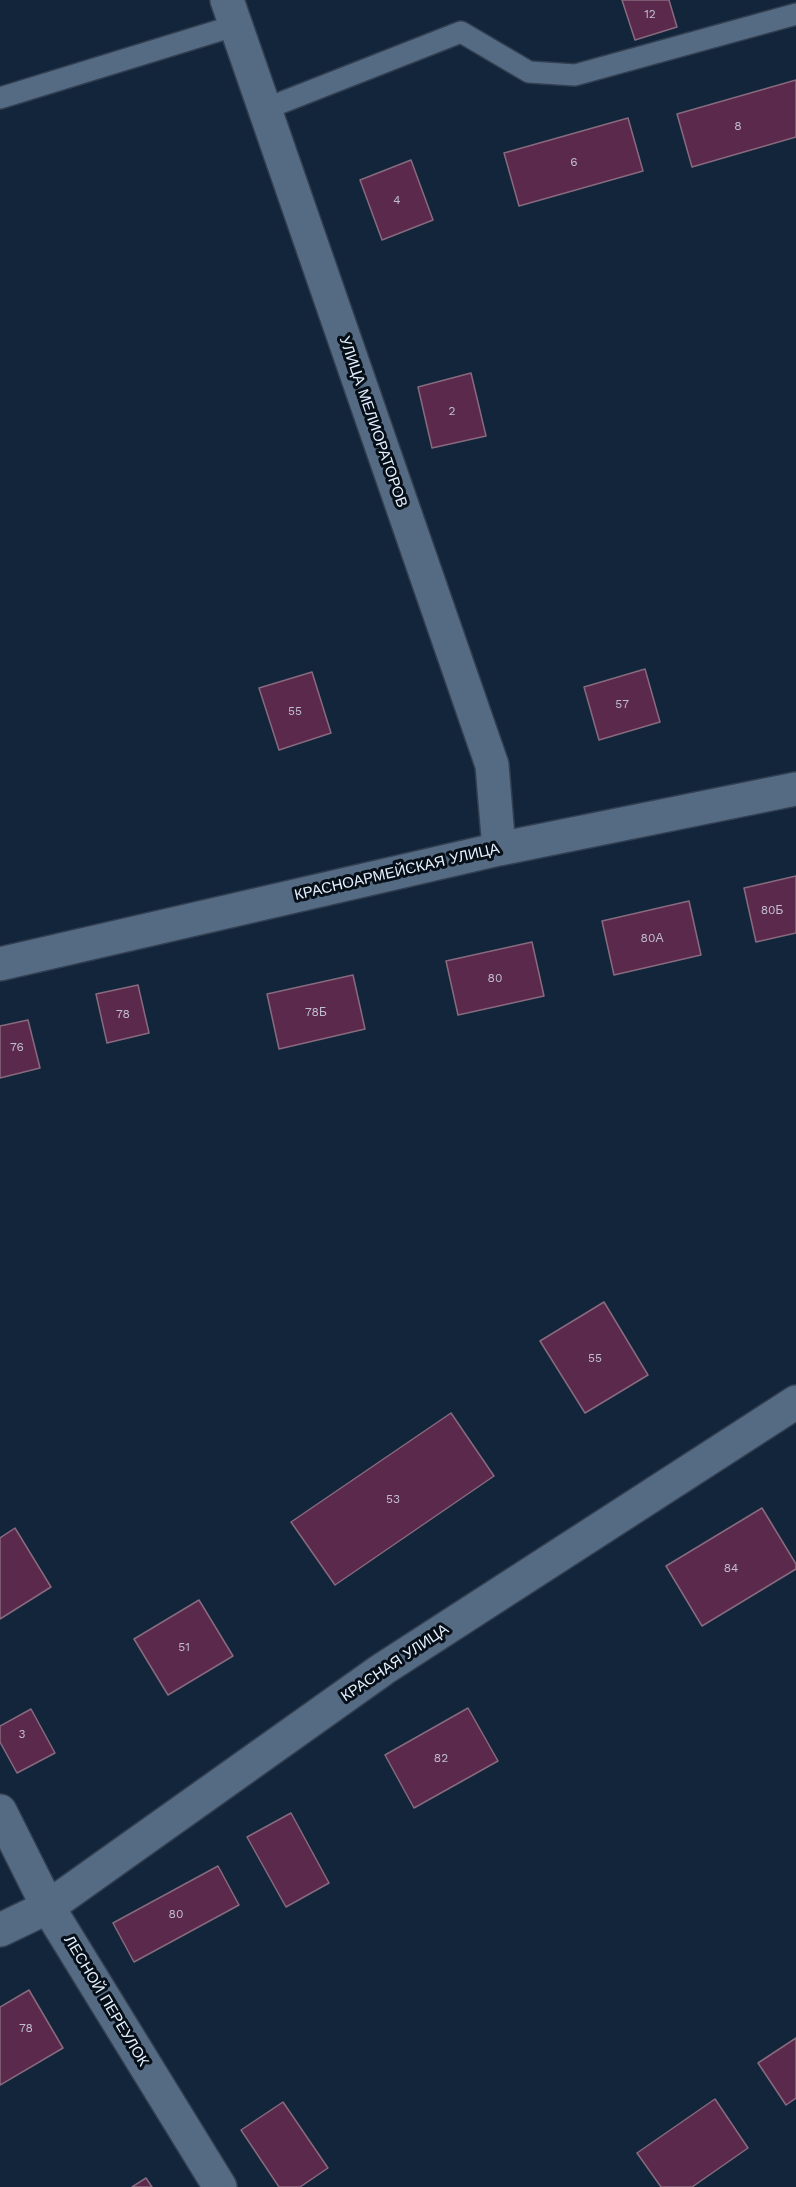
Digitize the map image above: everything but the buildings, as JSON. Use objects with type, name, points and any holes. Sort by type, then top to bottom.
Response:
[{"type":"street","name":"УЛИЦА МЕЛИОРАТОРОВ","points":[[232,12],[492,765],[499,849]]},
{"type":"street","name":"КРАСНОАРМЕЙСКАЯ УЛИЦА","points":[[0,964],[499,849],[796,789]]},
{"type":"street","name":"КРАСНАЯ УЛИЦА","points":[[0,1930],[48,1907],[383,1669],[796,1402]]},
{"type":"street","name":"ЛЕСНОЙ ПЕРЕУЛОК","points":[[0,1810],[48,1907],[220,2187]]},
{"type":"lane","points":[[0,98],[232,12]]},
{"type":"lane","points":[[265,109],[461,32],[529,72],[575,75],[796,14]]}]
